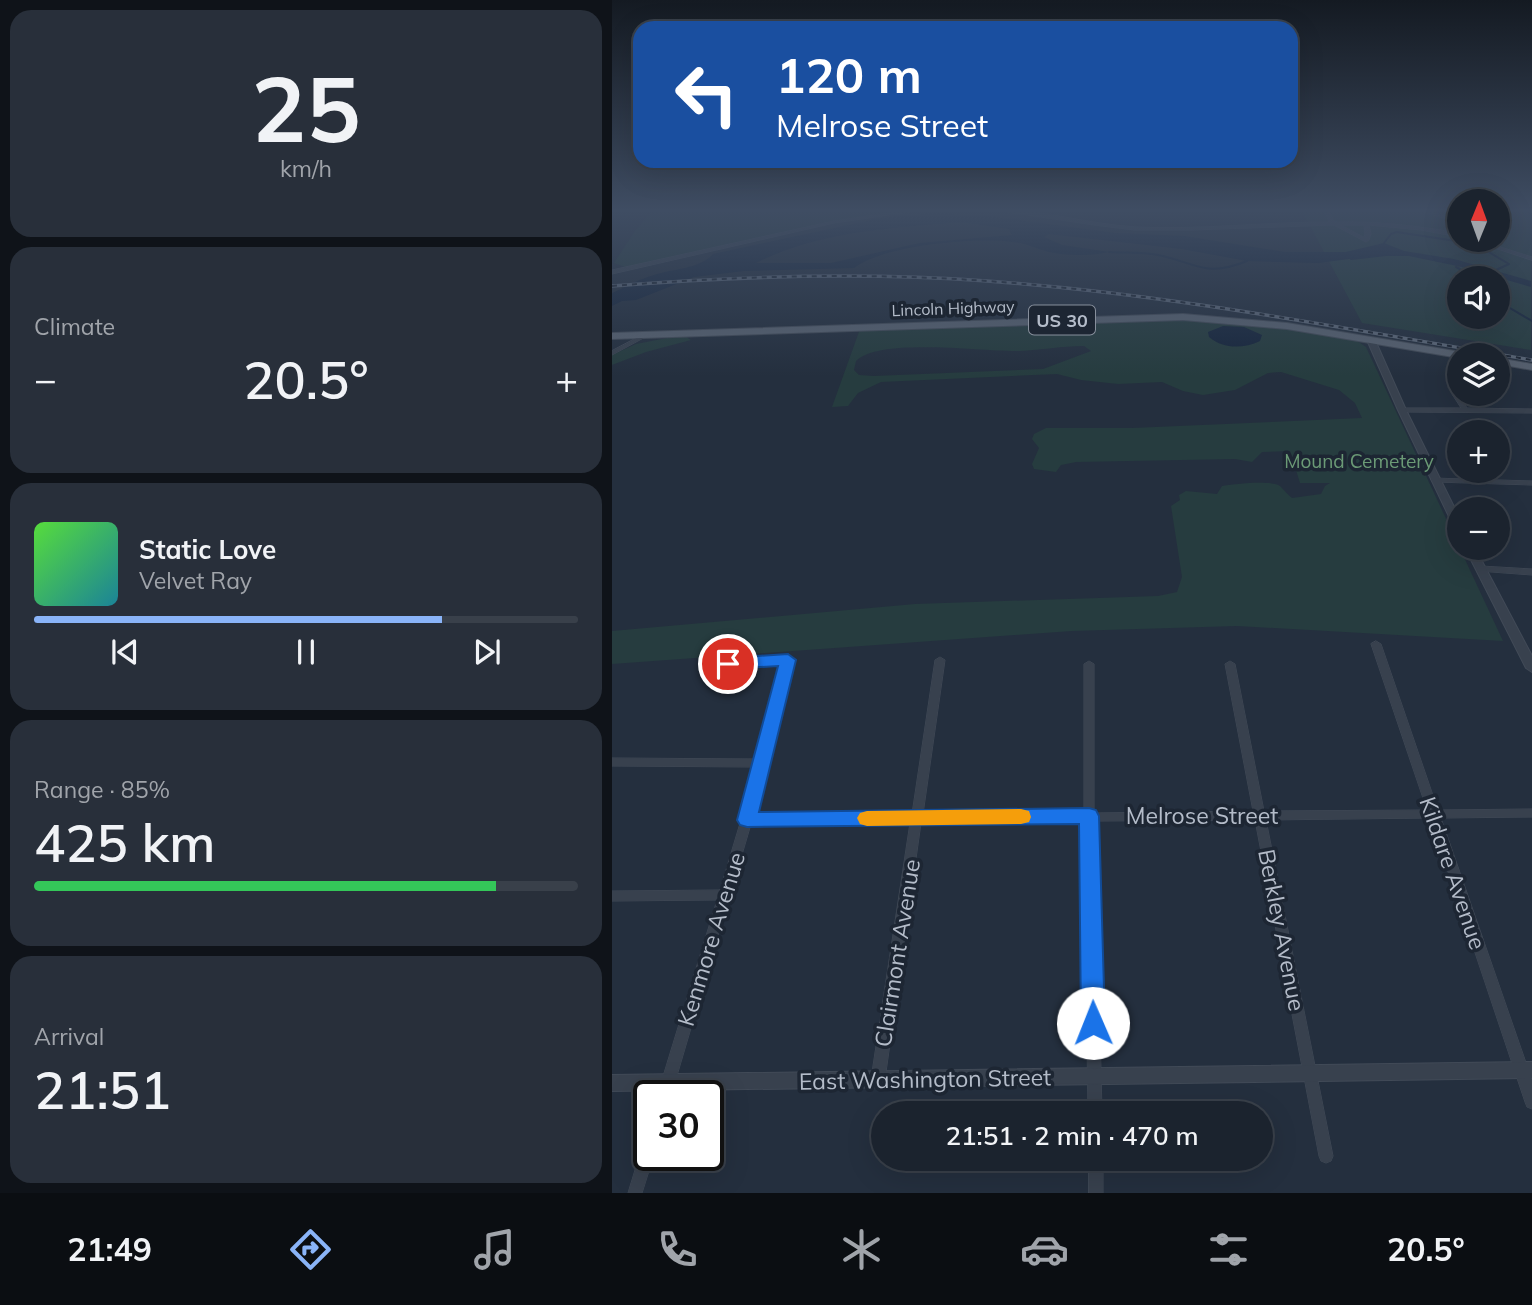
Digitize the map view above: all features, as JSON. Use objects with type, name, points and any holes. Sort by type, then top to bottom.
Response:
[{"type":"main road","name":"Lincoln Highway","points":[[612,336],[1183,317],[1288,326],[1447,353]]},
{"type":"main road","points":[[1510,364],[1531,367]]},
{"type":"street","points":[[612,272],[647,265]]},
{"type":"street","points":[[612,353],[646,335]]},
{"type":"street","points":[[1372,340],[1447,504]]},
{"type":"street","points":[[1462,406],[1465,410]]},
{"type":"street","points":[[1402,410],[1531,411]]},
{"type":"street","points":[[1435,480],[1531,483]]},
{"type":"street","points":[[1476,560],[1531,668]]},
{"type":"street","points":[[1481,569],[1531,572]]},
{"type":"street","name":"Kildare Avenue","points":[[1376,644],[1432,813],[1526,1070],[1531,1102]]},
{"type":"street","name":"Kenmore Avenue","points":[[669,1080],[722,895],[747,820],[788,660],[728,664]]},
{"type":"street","name":"Clairmont Avenue","points":[[878,1079],[940,660]]},
{"type":"street","points":[[1089,664],[1095,1101]]},
{"type":"street","name":"Berkley Avenue","points":[[1230,664],[1325,1156]]},
{"type":"street","points":[[612,762],[761,763]]},
{"type":"street","name":"Melrose Street","points":[[747,820],[1531,813]]},
{"type":"street","points":[[612,896],[722,895]]},
{"type":"street","name":"East Washington Street","points":[[724,1086],[878,1079],[1526,1070]]},
{"type":"street","name":"East Washington Street","points":[[612,1083],[633,1085]]},
{"type":"street","points":[[635,1193],[642,1171]]},
{"type":"street","points":[[1096,1171],[1096,1193]]},
{"type":"green space","points":[[619,265],[643,265],[628,268]]},
{"type":"green space","points":[[1331,265],[1531,265],[1531,350],[1510,347],[1510,343],[1487,343],[1362,323]]},
{"type":"green space","name":"Mound Cemetery","points":[[1187,320],[1274,327],[1357,341],[1366,347],[1447,521],[1447,560],[1465,560],[1503,641],[1237,626],[1072,631],[612,664],[612,631],[915,604],[1158,596],[1177,592],[1182,577],[1171,506],[1180,500],[1179,495],[1186,491],[1217,494],[1222,486],[1261,483],[1276,484],[1292,498],[1321,494],[1330,483],[1300,483],[1290,451],[1262,452],[1252,462],[1235,459],[1076,462],[1061,465],[1056,472],[1034,469],[1032,464],[1039,448],[1032,439],[1034,434],[1046,428],[1132,428],[1362,418],[1355,403],[1339,390],[1281,372],[1268,373],[1235,390],[1203,395],[1183,391],[1162,382],[1118,384],[1057,374],[881,382],[858,393],[848,406],[832,407],[860,329]],"holes":[[[1084,346],[1091,351],[1043,369],[874,376],[859,375],[854,370],[856,361],[868,354],[887,349],[933,347],[1020,351]]]},
{"type":"green space","points":[[686,337],[691,340],[646,352],[612,365],[612,355],[636,344]]},
{"type":"water","points":[[697,265],[860,265],[854,268],[744,271],[694,277],[636,300],[622,301],[612,306],[612,293],[661,273]]},
{"type":"water","points":[[1510,275],[1531,281],[1531,287],[1510,281]]},
{"type":"water","points":[[1223,326],[1244,327],[1262,335],[1260,341],[1254,344],[1227,346],[1209,337],[1208,332]]},
{"type":"waterway","points":[[1193,265],[1211,269],[1237,265]]},
{"type":"waterway","points":[[1510,308],[1532,321]]},
{"type":"railway","points":[[612,286],[800,276],[987,281],[1193,304],[1532,360]]},
{"type":"slow traffic","points":[[867,818],[1021,817]]},
{"type":"route","points":[[728,664],[788,660],[747,820],[1089,816],[1093,1023]]}]
